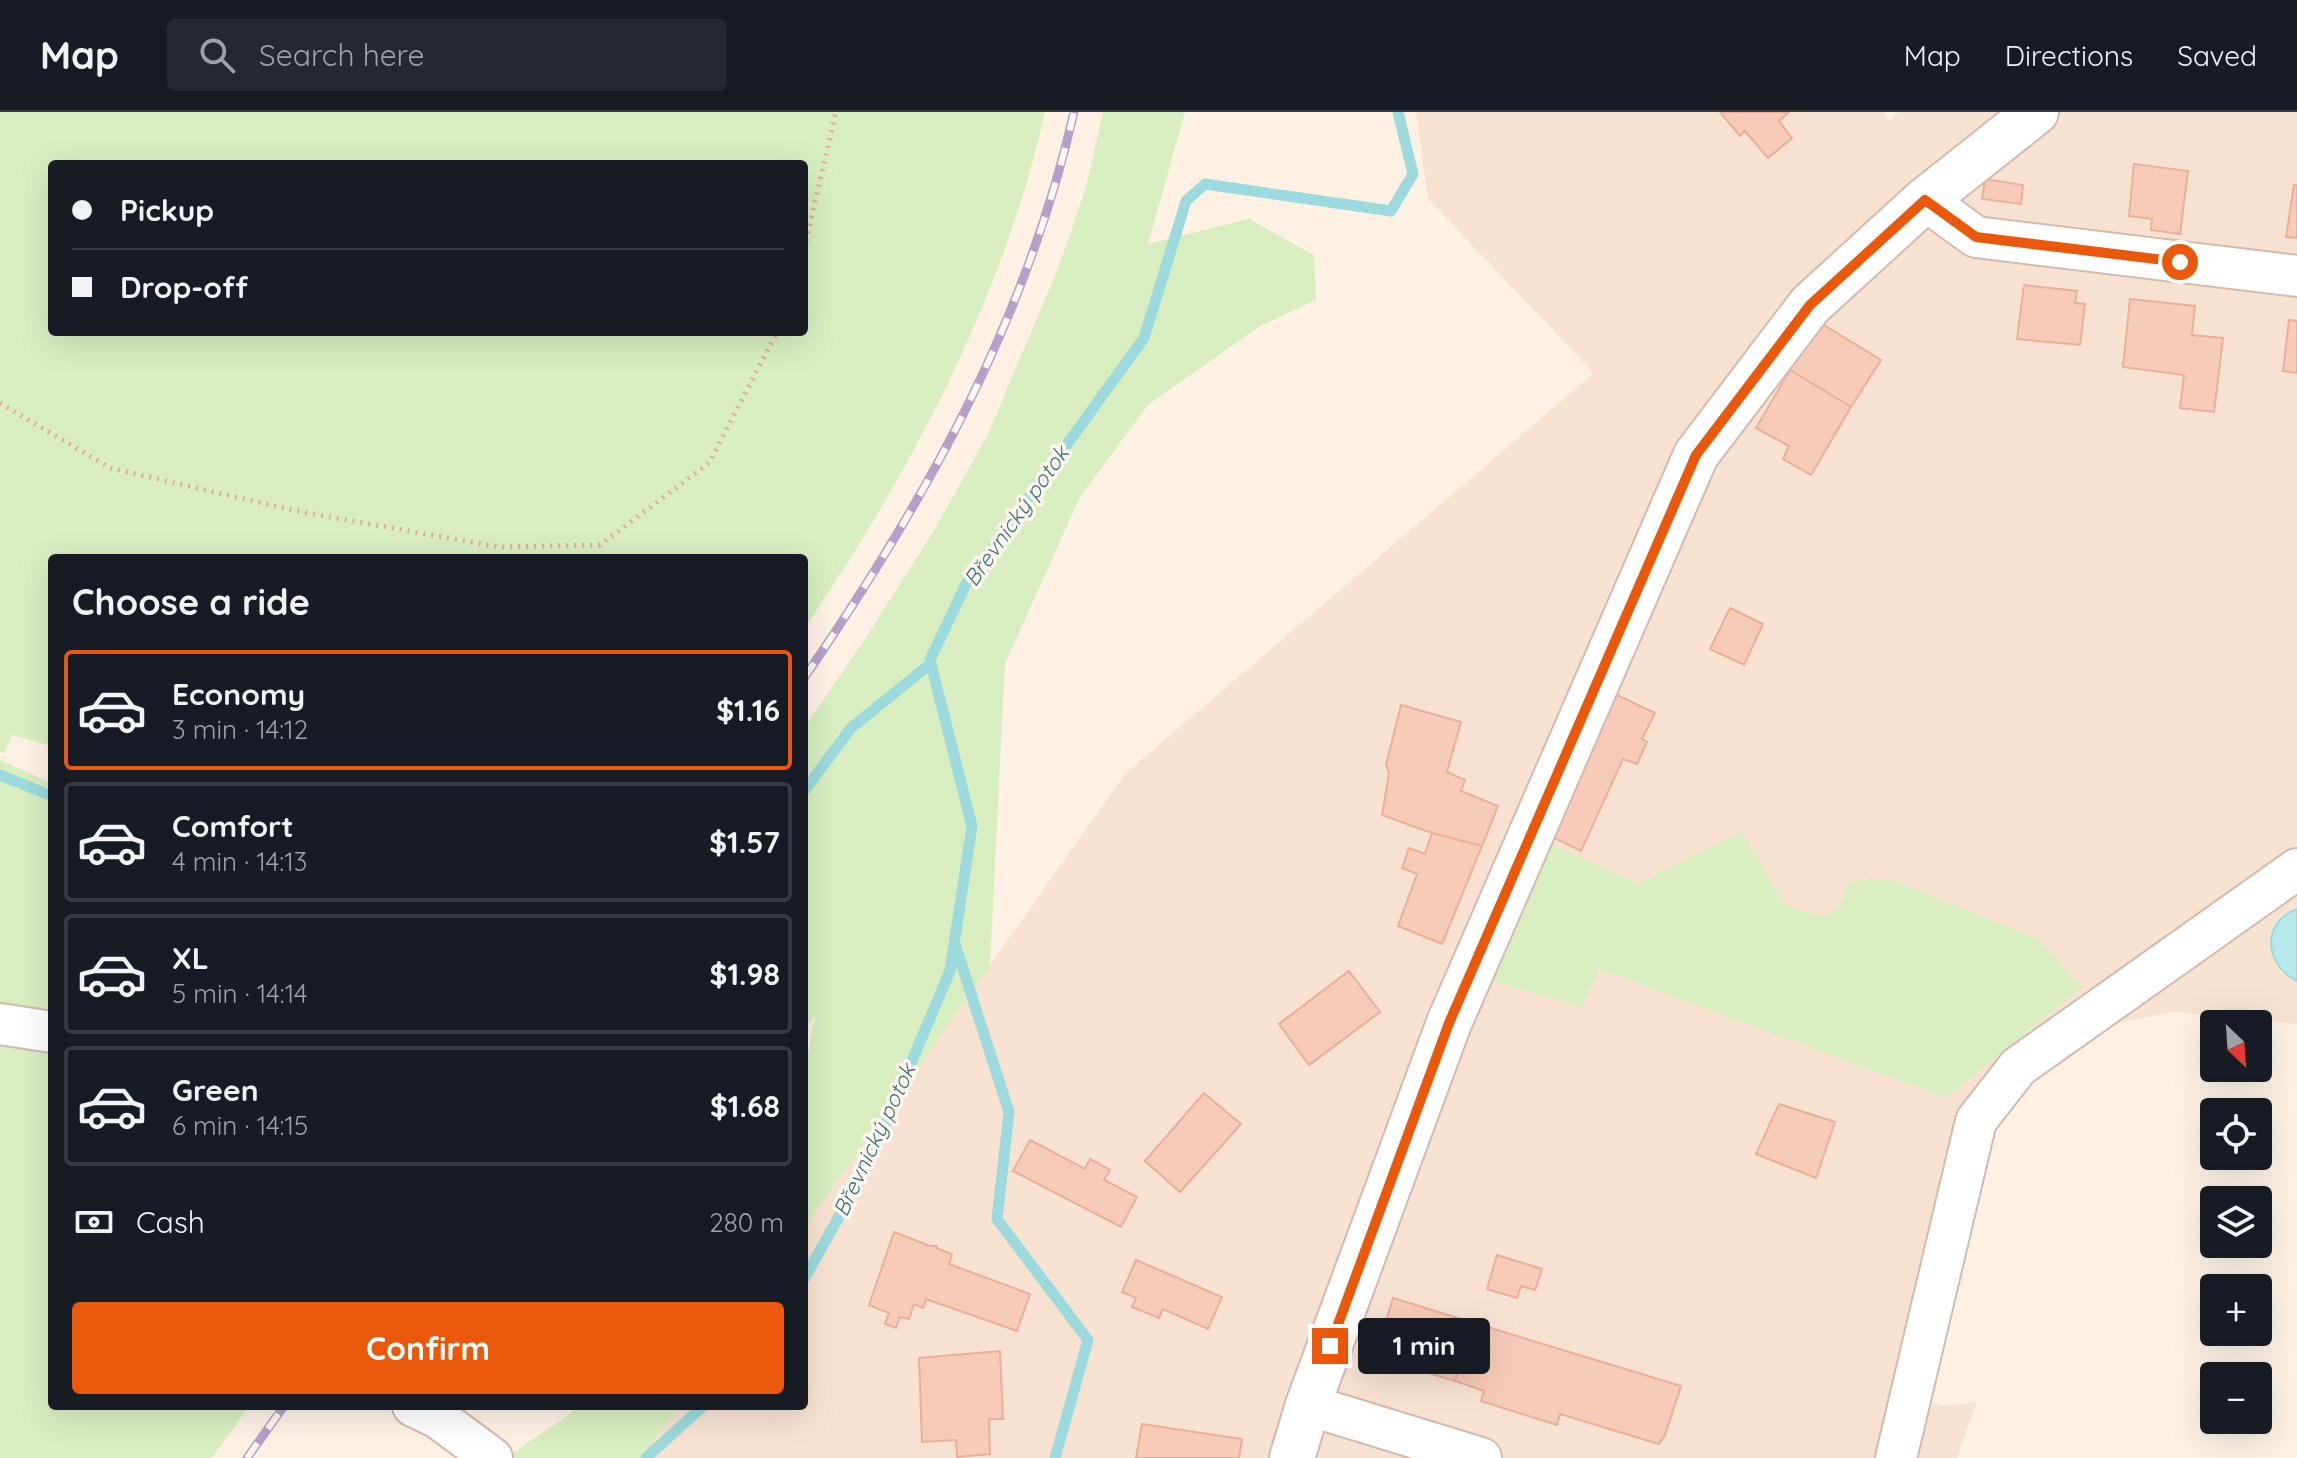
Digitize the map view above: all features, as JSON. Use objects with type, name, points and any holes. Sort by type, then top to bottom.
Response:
[{"type":"street","points":[[1292,1458],[1308,1405],[1449,1023],[1696,455],[1810,305],[1925,200],[2036,112]]},
{"type":"street","points":[[1925,200],[1976,237],[2297,276]]},
{"type":"street","points":[[1896,1458],[1976,1121],[2018,1067],[2297,869]]},
{"type":"street","points":[[0,1024],[48,1031]]},
{"type":"street","points":[[1308,1405],[1481,1458]]},
{"type":"street","points":[[421,1410],[438,1418],[492,1458]]},
{"type":"path","points":[[808,232],[836,112]]},
{"type":"path","points":[[0,403],[110,468],[297,511],[499,547],[600,545],[709,463],[775,336]]},
{"type":"shaded area","points":[[1416,112],[1884,112],[1889,121],[1899,112],[2297,112],[2297,1024],[2272,1022],[2272,1010],[2200,1010],[2200,1014],[2175,1012],[2119,1022],[2087,1040],[2005,1100],[1987,1129],[1929,1401],[1942,1406],[1977,1402],[1957,1458],[642,1458],[676,1410],[808,1410],[808,1222],[1125,774],[1594,373],[1428,199]]},
{"type":"green space","points":[[0,112],[1045,112],[1005,249],[949,381],[881,509],[808,623],[808,554],[48,554],[48,745],[12,735],[4,753],[0,752]]},
{"type":"green space","points":[[1103,112],[1185,112],[1148,244],[1249,219],[1314,255],[1316,300],[1260,326],[1148,405],[1080,497],[1005,664],[990,966],[808,1222],[808,1054],[815,1016],[808,1024],[808,722],[936,527],[988,434],[1059,266],[1086,187]]},
{"type":"green space","points":[[0,760],[48,781],[48,1410],[246,1410],[212,1458],[0,1458]]},
{"type":"green space","points":[[1741,831],[1784,904],[1826,916],[1840,907],[1847,883],[1873,878],[1898,882],[2037,939],[2082,987],[1946,1098],[1599,969],[1581,1007],[1489,980],[1545,841],[1638,884]]},
{"type":"green space","points":[[573,1410],[676,1410],[642,1458],[504,1458]]},
{"type":"water","points":[[2297,909],[2297,981],[2278,965],[2271,944],[2277,924]]},
{"type":"building","points":[[1720,112],[1789,112],[1779,121],[1792,138],[1768,158],[1745,131],[1740,136]]},
{"type":"building","points":[[2134,164],[2188,171],[2180,234],[2151,230],[2152,219],[2129,216]]},
{"type":"building","points":[[1985,179],[2023,185],[2021,204],[1982,199]]},
{"type":"building","points":[[2294,185],[2297,185],[2297,238],[2286,237]]},
{"type":"building","points":[[2024,285],[2077,291],[2075,303],[2085,304],[2080,345],[2017,339]]},
{"type":"building","points":[[2130,299],[2195,306],[2192,335],[2223,338],[2214,412],[2180,408],[2184,375],[2123,367]]},
{"type":"building","points":[[2289,320],[2297,321],[2297,373],[2283,371]]},
{"type":"building","points":[[1819,322],[1881,360],[1851,407],[1790,370]]},
{"type":"building","points":[[1790,370],[1851,407],[1811,475],[1783,459],[1789,446],[1756,428]]},
{"type":"building","points":[[1730,608],[1763,624],[1744,665],[1710,649]]},
{"type":"building","points":[[1602,688],[1655,713],[1642,739],[1647,742],[1637,764],[1623,759],[1581,851],[1536,829]]},
{"type":"building","points":[[1401,705],[1461,722],[1447,772],[1465,780],[1461,791],[1498,806],[1482,846],[1382,815],[1389,773],[1386,765]]},
{"type":"building","points":[[1432,833],[1482,846],[1442,944],[1398,926],[1417,874],[1402,868],[1409,848],[1425,854]]},
{"type":"building","points":[[1349,971],[1380,1012],[1309,1065],[1279,1024]]},
{"type":"building","points":[[1204,1093],[1241,1124],[1180,1192],[1145,1161]]},
{"type":"building","points":[[1779,1104],[1835,1122],[1816,1178],[1756,1154]]},
{"type":"building","points":[[1030,1140],[1085,1169],[1090,1159],[1110,1170],[1104,1180],[1137,1197],[1121,1227],[1013,1171]]},
{"type":"building","points":[[894,1232],[952,1254],[949,1264],[1030,1294],[1017,1331],[926,1299],[923,1308],[914,1304],[909,1319],[900,1317],[896,1328],[885,1324],[889,1313],[869,1305]]},
{"type":"building","points":[[1497,1255],[1542,1269],[1535,1290],[1521,1286],[1517,1298],[1487,1289]]},
{"type":"building","points":[[1136,1260],[1222,1297],[1208,1329],[1163,1309],[1159,1318],[1132,1307],[1136,1298],[1122,1292]]},
{"type":"building","points":[[1393,1298],[1474,1323],[1455,1381],[1375,1357]]},
{"type":"building","points":[[1474,1323],[1681,1386],[1665,1435],[1659,1444],[1560,1414],[1557,1425],[1481,1401],[1484,1391],[1455,1381]]},
{"type":"building","points":[[1000,1351],[1003,1419],[989,1419],[990,1454],[957,1457],[956,1440],[922,1442],[919,1358]]},
{"type":"building","points":[[1142,1424],[1242,1439],[1239,1458],[1136,1458]]},
{"type":"waterway","name":"Břevnický potok","points":[[808,1272],[868,1165],[950,971],[972,826],[930,660],[966,584],[1144,338],[1186,201],[1205,184],[1391,211],[1413,174],[1398,112]]},
{"type":"waterway","points":[[808,786],[851,728],[929,665]]},
{"type":"waterway","points":[[0,775],[48,794]]},
{"type":"waterway","points":[[956,947],[1009,1112],[997,1219],[1088,1340],[1055,1458]]},
{"type":"waterway","name":"Břevnický potok","points":[[646,1458],[699,1410]]},
{"type":"railway","points":[[808,672],[890,545],[966,408],[1029,264],[1054,189],[1074,112]]},
{"type":"railway","points":[[247,1458],[281,1410]]},
{"type":"route","points":[[1330,1346],[1449,1023],[1696,455],[1810,305],[1925,200],[1976,237],[2180,262]]}]
